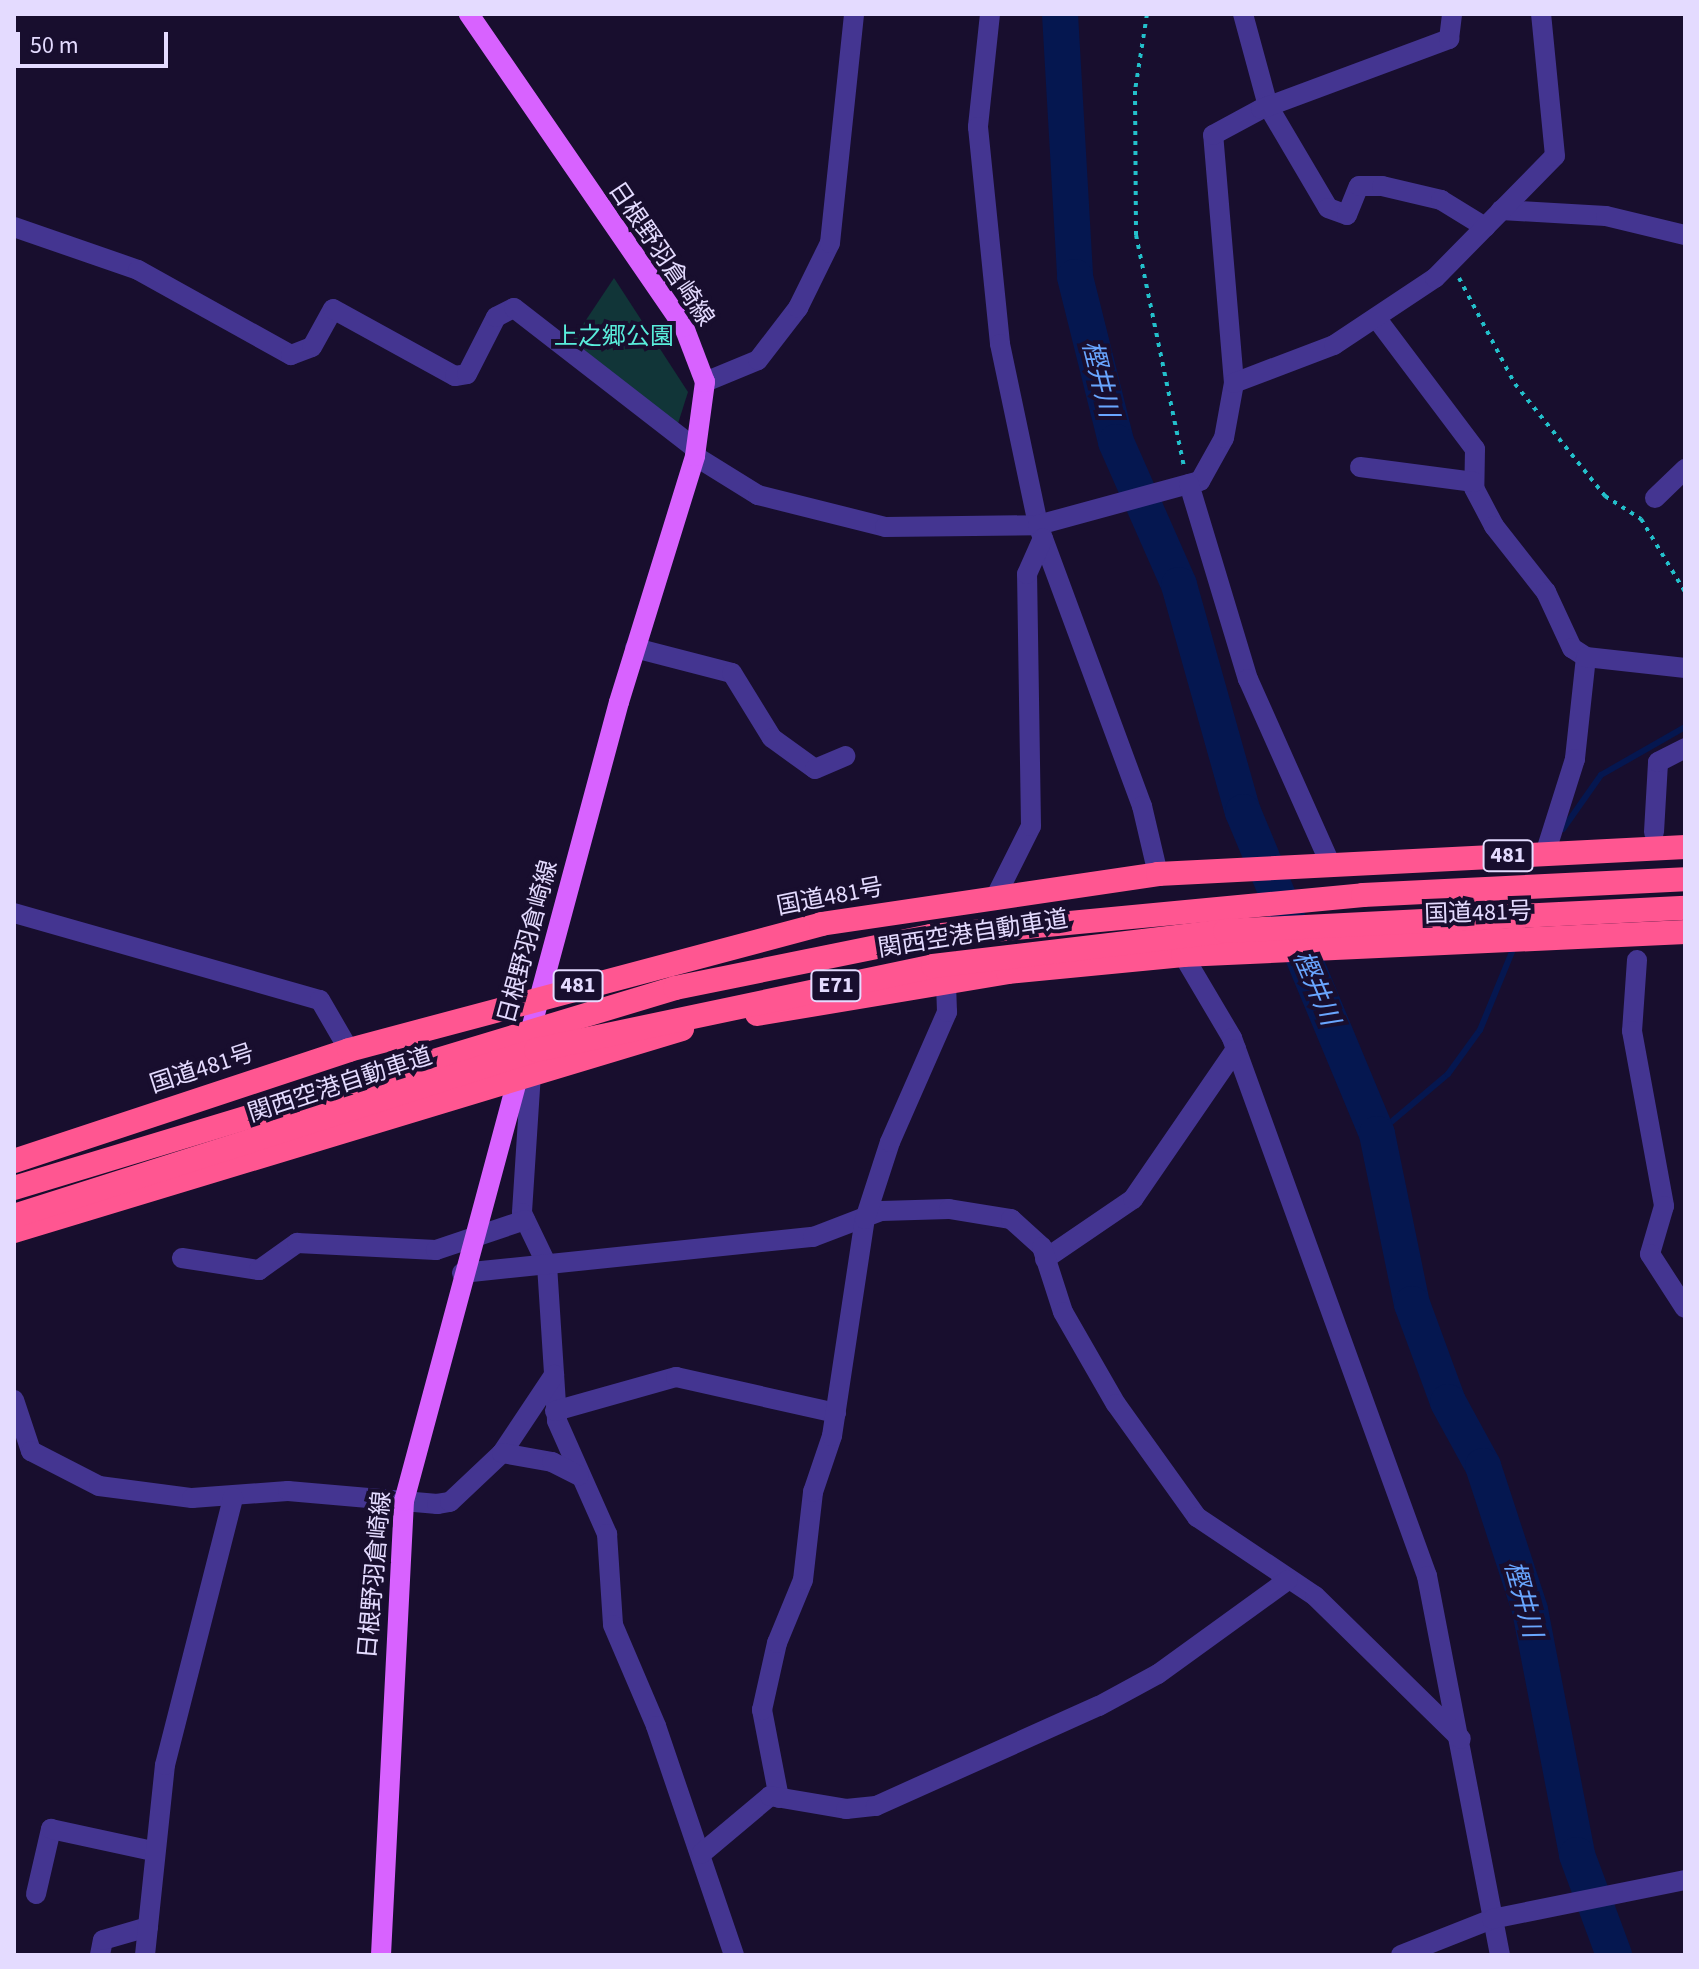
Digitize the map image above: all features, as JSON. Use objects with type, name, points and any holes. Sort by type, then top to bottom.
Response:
[{"type":"highway","name":"国道481号","points":[[14,1161],[349,1050],[821,924],[1158,874],[1685,847]]},
{"type":"highway","name":"関西空港自動車道","points":[[14,1188],[675,988],[931,936],[1151,911],[1685,879]]},
{"type":"highway","name":"関西空港自動車道","points":[[14,1216],[536,1050],[933,966],[1225,931],[1685,908]]},
{"type":"highway","name":"国道481号","points":[[14,1231],[690,1027],[946,981],[1183,955],[1685,932]]},
{"type":"main road","name":"日根野羽倉崎線","points":[[381,1955],[404,1501],[462,1273],[524,1075],[635,648],[695,453],[705,382],[684,327],[469,14]]},
{"type":"street","points":[[705,382],[758,360],[798,308],[830,243],[854,14]]},
{"type":"street","points":[[990,14],[978,127],[982,222],[1040,532],[1142,806],[1158,874]]},
{"type":"street","points":[[1243,14],[1268,106],[1328,208],[1347,215],[1359,186],[1382,186],[1441,200],[1485,227]]},
{"type":"street","points":[[14,227],[138,270],[291,355],[312,347],[333,309],[455,376],[467,374],[496,317],[514,308],[695,453],[758,495],[809,514],[885,527],[1040,532],[1200,481],[1224,438],[1234,383],[1213,135],[1268,106],[1449,39],[1452,14]]},
{"type":"street","points":[[1234,383],[1334,345],[1377,319],[1450,263],[1555,156],[1541,14]]},
{"type":"street","points":[[1501,210],[1606,216],[1685,235]]},
{"type":"street","points":[[1377,319],[1475,449],[1474,482],[1494,526],[1546,592],[1572,648],[1586,657],[1685,668]]},
{"type":"street","points":[[1360,467],[1474,482]]},
{"type":"street","points":[[1655,498],[1685,469]]},
{"type":"street","points":[[1189,484],[1248,679],[1331,865]]},
{"type":"street","points":[[995,898],[1031,826],[1027,574],[1040,532]]},
{"type":"street","points":[[635,648],[732,673],[746,706],[772,738],[815,769],[845,756]]},
{"type":"street","points":[[1545,854],[1575,759],[1586,657]]},
{"type":"street","points":[[1654,832],[1658,762],[1685,748]]},
{"type":"street","points":[[14,913],[320,1000],[349,1050]]},
{"type":"street","points":[[1183,955],[1236,1049],[1427,1576],[1461,1739],[1500,1955]]},
{"type":"street","points":[[1637,960],[1632,1031],[1664,1206],[1650,1254],[1685,1308]]},
{"type":"street","points":[[779,1798],[762,1710],[777,1643],[803,1580],[813,1492],[836,1413],[865,1219],[890,1142],[947,1012],[946,981]]},
{"type":"street","points":[[1045,1259],[1133,1199],[1236,1049]]},
{"type":"street","points":[[524,1075],[525,1220],[547,1265],[556,1371],[555,1411],[579,1476],[607,1534],[613,1625],[701,1854],[734,1955]]},
{"type":"street","points":[[462,1273],[813,1237],[881,1211],[990,1213],[1029,1233],[1045,1259],[1063,1312],[1116,1404],[1197,1517],[1315,1596],[1461,1739]]},
{"type":"street","points":[[182,1258],[259,1270],[297,1243],[423,1250],[525,1220]]},
{"type":"street","points":[[14,1400],[31,1451],[99,1486],[233,1498],[288,1491],[450,1502],[502,1453],[556,1371]]},
{"type":"street","points":[[555,1411],[676,1377],[836,1413]]},
{"type":"street","points":[[502,1453],[552,1462],[579,1476]]},
{"type":"street","points":[[145,1955],[153,1851],[178,1707],[233,1498]]},
{"type":"street","points":[[701,1854],[749,1809],[779,1798],[846,1809],[911,1791],[1158,1674],[1288,1580]]},
{"type":"street","points":[[36,1894],[51,1829],[153,1851]]},
{"type":"street","points":[[1401,1955],[1492,1919],[1685,1880]]},
{"type":"street","points":[[100,1955],[103,1940],[148,1927]]},
{"type":"path","points":[[1147,14],[1135,91],[1136,235],[1189,484]]},
{"type":"path","points":[[1450,263],[1515,384],[1605,496],[1641,519],[1685,592]]},
{"type":"green space","name":"上之郷公園","points":[[614,278],[688,392],[675,433],[570,344]]},
{"type":"waterway","name":"樫井川","points":[[1060,14],[1075,277],[1116,442],[1179,585],[1243,812],[1377,1134],[1412,1304],[1448,1402],[1483,1466],[1530,1610],[1577,1855],[1614,1955]]},
{"type":"waterway","points":[[1563,829],[1601,775],[1685,727]]},
{"type":"waterway","points":[[1377,1134],[1448,1074],[1480,1030],[1514,947]]}]
